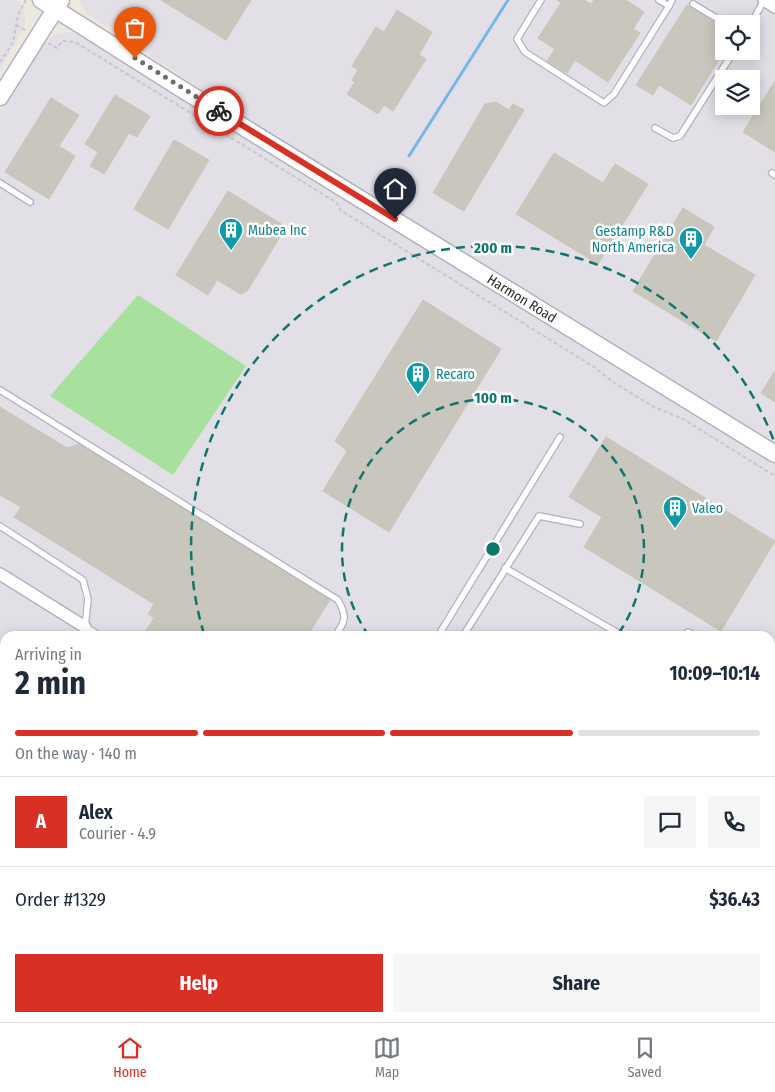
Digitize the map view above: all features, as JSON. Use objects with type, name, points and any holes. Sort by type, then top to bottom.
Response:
[{"type":"street","name":"Harmon Road","points":[[41,0],[58,4],[180,88],[775,454]]},
{"type":"street","points":[[764,0],[775,7]]},
{"type":"street","points":[[0,97],[58,4]]},
{"type":"street","points":[[0,574],[85,628]]},
{"type":"lane","points":[[541,0],[518,39],[525,52],[604,103],[614,94],[670,3],[659,0]]},
{"type":"lane","points":[[756,15],[764,0]]},
{"type":"lane","points":[[693,4],[715,17]]},
{"type":"lane","points":[[655,128],[672,138],[680,136],[728,60]]},
{"type":"lane","points":[[0,183],[30,202]]},
{"type":"lane","points":[[0,390],[338,600],[344,613],[343,625],[339,631]]},
{"type":"lane","points":[[441,631],[560,437]]},
{"type":"lane","points":[[466,631],[539,516],[580,524]]},
{"type":"lane","points":[[0,526],[83,580],[88,599],[85,628],[91,631]]},
{"type":"lane","points":[[505,568],[614,631]]},
{"type":"path","points":[[0,62],[13,43],[18,15],[26,0]]},
{"type":"path","points":[[16,25],[26,30]]},
{"type":"path","points":[[45,41],[56,48],[64,41],[75,42],[334,201],[338,204],[340,210],[594,367],[613,382],[654,407],[683,419],[775,476]]},
{"type":"shaded area","points":[[0,0],[15,0],[20,3],[26,18],[24,27],[0,70]]},
{"type":"shaded area","points":[[80,0],[775,0],[775,444],[217,100],[85,12]]},
{"type":"shaded area","points":[[69,32],[80,35],[151,77],[775,465],[775,631],[0,631],[0,111],[46,42],[54,35]]},
{"type":"green space","points":[[138,295],[246,366],[173,475],[50,396]]},
{"type":"building","points":[[161,0],[251,0],[226,40]]},
{"type":"building","points":[[557,0],[584,0],[591,4],[594,0],[626,0],[644,12],[633,29],[640,33],[608,82],[575,60],[567,73],[547,61],[555,49],[538,38],[561,3]]},
{"type":"building","points":[[687,5],[715,22],[715,60],[718,60],[691,105],[659,85],[653,95],[636,85]]},
{"type":"building","points":[[397,10],[432,32],[419,55],[426,59],[393,111],[384,105],[378,114],[347,94],[355,82],[352,80],[358,70],[352,66],[376,27],[384,32]]},
{"type":"building","points":[[775,81],[775,152],[743,132],[754,115],[760,115],[760,105]]},
{"type":"building","points":[[115,95],[150,116],[137,137],[129,133],[104,174],[90,166],[98,152],[85,144]]},
{"type":"building","points":[[51,98],[79,115],[59,146],[75,156],[49,199],[5,172]]},
{"type":"building","points":[[496,102],[509,110],[513,104],[524,110],[464,211],[433,193],[485,104]]},
{"type":"building","points":[[174,140],[209,160],[168,229],[134,209]]},
{"type":"building","points":[[554,153],[603,183],[615,164],[648,184],[598,264],[516,214]]},
{"type":"building","name":"Mubea Inc","points":[[228,191],[286,227],[248,290],[241,294],[217,280],[208,295],[176,275]]},
{"type":"building","name":"Gestamp R&D North America","points":[[683,208],[714,227],[704,245],[755,275],[716,341],[633,291]]},
{"type":"building","name":"Recaro","points":[[423,300],[501,349],[389,532],[323,491],[347,451],[335,441]]},
{"type":"building","points":[[775,371],[775,402],[761,393]]},
{"type":"building","points":[[0,407],[67,448],[80,444],[330,600],[310,631],[146,631],[154,618],[148,614],[154,604],[14,517],[21,507],[0,495]]},
{"type":"building","name":"Valeo","points":[[606,437],[775,541],[721,631],[584,547],[602,517],[569,497]]},
{"type":"waterway","points":[[409,156],[508,0]]},
{"type":"way so far","points":[[135,58],[219,111]]},
{"type":"place","name":"Mubea Inc","points":[[231,251]]},
{"type":"place","name":"Gestamp R&D North America","points":[[691,260]]},
{"type":"place","name":"Recaro","points":[[418,395]]},
{"type":"place","name":"Valeo","points":[[675,529]]},
{"type":"route","points":[[219,111],[395,219]]}]
